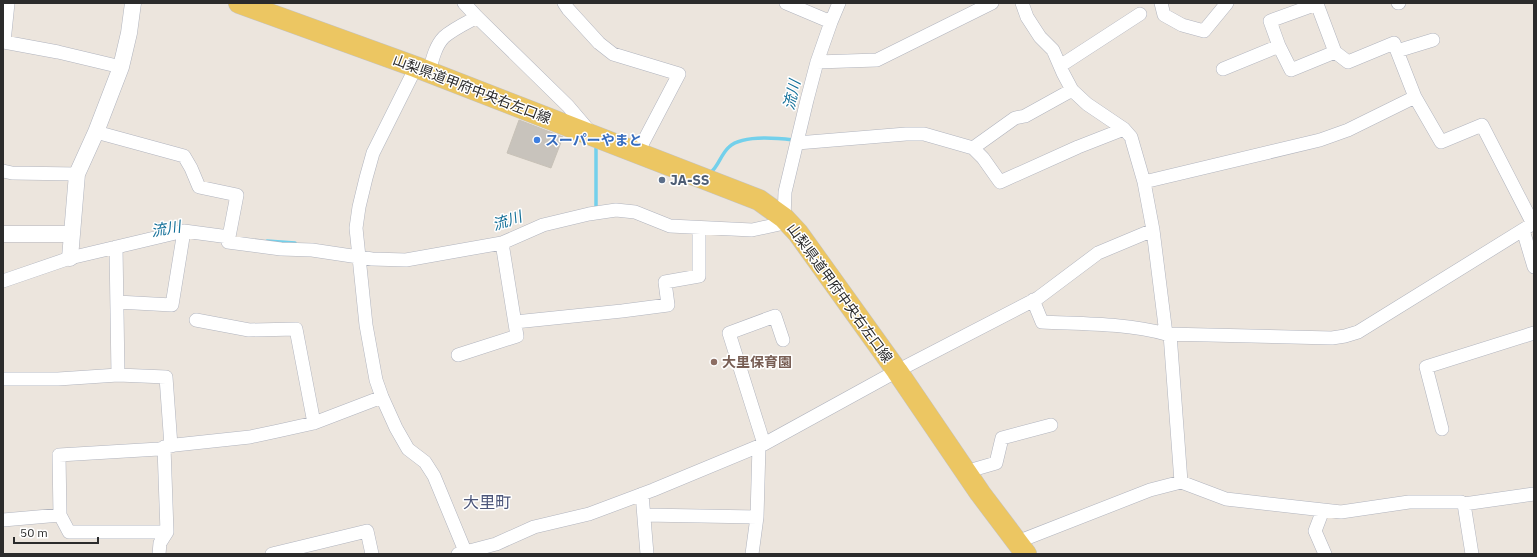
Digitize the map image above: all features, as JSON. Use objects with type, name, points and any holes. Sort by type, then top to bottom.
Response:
[{"type":"main road","name":"山梨県道甲府中央右左口線","points":[[240,3],[599,137],[640,148],[759,200],[786,220],[798,233],[1021,548]]},
{"type":"street","points":[[8,3],[4,42],[121,66]]},
{"type":"street","points":[[70,258],[77,174],[96,132],[121,66],[133,3]]},
{"type":"street","points":[[464,3],[477,18],[599,137]]},
{"type":"street","points":[[564,3],[599,43],[613,54],[679,74],[640,148]]},
{"type":"street","points":[[786,3],[831,22]]},
{"type":"street","points":[[96,132],[184,156],[199,187],[237,195],[228,242],[281,249],[312,250],[359,257],[406,260],[502,243],[543,225],[589,214],[616,210],[635,212],[670,226],[752,230],[786,220],[785,192],[796,143],[817,62],[831,22],[840,3]]},
{"type":"street","points":[[817,62],[878,60],[992,3]]},
{"type":"street","points":[[1022,3],[1027,17],[1040,37],[1053,50],[1072,90],[1087,104],[1124,129],[1131,137],[1144,182],[1153,230],[1168,334],[1181,482]]},
{"type":"street","points":[[1161,3],[1164,15],[1182,25],[1204,32],[1227,3]]},
{"type":"street","points":[[1336,52],[1291,70],[1279,46],[1270,21],[1317,4],[1336,52],[1348,62],[1394,43],[1415,97],[1441,142],[1482,125],[1530,225],[1534,267]]},
{"type":"street","points":[[1060,66],[1140,14]]},
{"type":"street","points":[[477,18],[443,38],[422,70],[373,153],[359,207],[356,228],[366,325],[376,380],[396,428],[408,449],[425,462],[434,476],[461,553],[496,544],[534,527],[589,514],[761,445],[897,371],[1033,300],[1098,253],[1153,230]]},
{"type":"street","points":[[1397,51],[1433,40]]},
{"type":"street","points":[[1223,69],[1279,46]]},
{"type":"street","points":[[973,148],[1015,118],[1025,116],[1072,90]]},
{"type":"street","points":[[1144,182],[1320,140],[1348,130],[1415,97]]},
{"type":"street","points":[[796,143],[906,134],[924,134],[973,148],[983,158],[1000,182],[1078,147],[1124,129]]},
{"type":"street","points":[[3,171],[12,173],[77,174]]},
{"type":"street","points":[[1033,300],[1042,322],[1124,326],[1168,334],[1332,338],[1358,332],[1530,225]]},
{"type":"street","points":[[515,322],[668,305],[665,282],[699,276],[699,228]]},
{"type":"street","points":[[3,281],[70,258],[184,231],[229,237]]},
{"type":"street","points":[[117,302],[172,306],[184,231]]},
{"type":"street","points":[[3,234],[72,234]]},
{"type":"street","points":[[458,355],[517,336],[502,243]]},
{"type":"street","points":[[116,247],[118,375]]},
{"type":"street","points":[[752,554],[761,445],[729,333],[775,316],[784,340]]},
{"type":"street","points":[[196,320],[249,330],[296,329],[314,423]]},
{"type":"street","points":[[1442,429],[1426,367],[1534,333]]},
{"type":"street","points":[[3,379],[58,379],[118,375],[166,377],[167,532],[160,543],[159,554]]},
{"type":"street","points":[[167,532],[69,532],[60,515],[59,455],[167,447],[250,437],[314,423],[382,397]]},
{"type":"street","points":[[966,472],[996,463],[1002,438],[1051,425]]},
{"type":"street","points":[[1021,548],[1150,490],[1181,482],[1226,500],[1341,512],[1409,502],[1461,502],[1464,504],[1534,494]]},
{"type":"street","points":[[642,494],[647,554]]},
{"type":"street","points":[[1464,504],[1472,554]]},
{"type":"street","points":[[1323,510],[1315,530],[1325,554]]},
{"type":"street","points":[[644,514],[756,517]]},
{"type":"street","points":[[3,520],[60,515]]},
{"type":"street","points":[[272,554],[305,550],[367,531],[372,554]]},
{"type":"building","points":[[519,120],[563,137],[551,168],[507,153]]},
{"type":"waterway","name":"流川","points":[[711,172],[716,167],[726,150],[735,143],[760,138],[793,140],[794,138]]},
{"type":"waterway","name":"流川","points":[[594,209],[596,209],[596,145]]},
{"type":"waterway","name":"流川","points":[[267,241],[295,243]]},
{"type":"place","name":"スーパーやまと","points":[[537,140]]},
{"type":"place","name":"JA-SS","points":[[662,180]]},
{"type":"place","name":"大里保育園","points":[[714,362]]},
{"type":"district","name":"大里町","points":[[487,502]]}]
